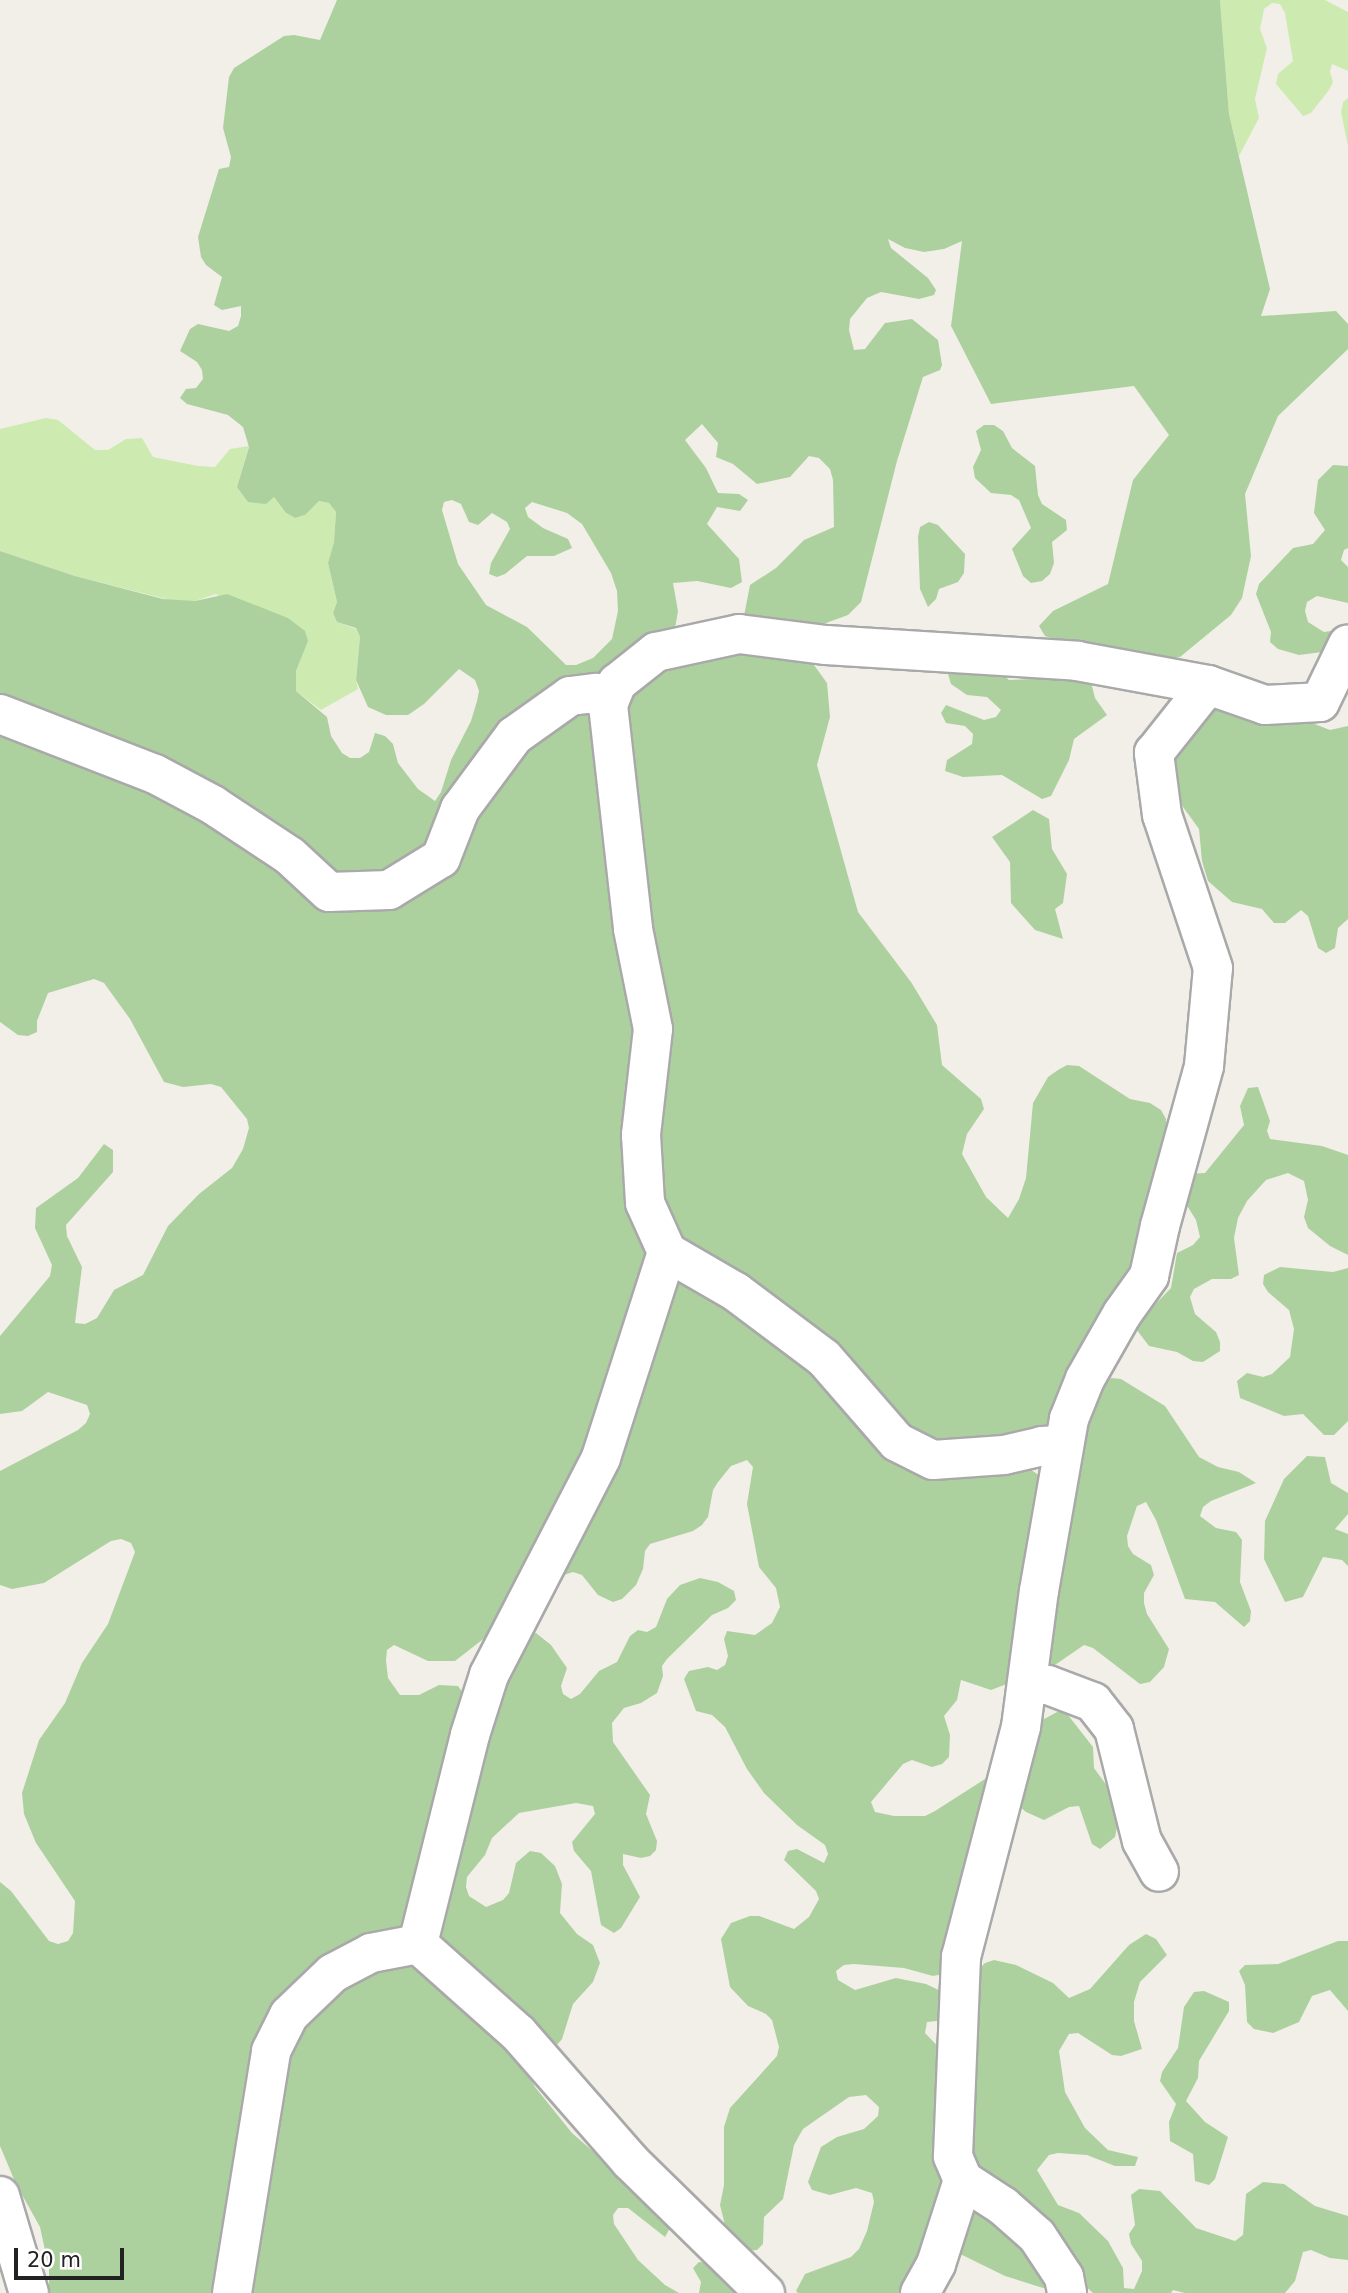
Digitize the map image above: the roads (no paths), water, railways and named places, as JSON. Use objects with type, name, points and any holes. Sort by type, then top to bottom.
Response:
[{"type":"street","points":[[1063,1445],[1042,1446],[1004,1455],[933,1460],[897,1443],[824,1358],[736,1292],[667,1252],[645,1203],[641,1135],[653,1029],[634,929],[608,705],[617,683],[656,652],[738,634],[826,645],[1077,661],[1208,685],[1265,705],[1320,702],[1348,644]]},
{"type":"street","points":[[1067,2293],[1064,2277],[1037,2236],[1003,2206],[963,2180],[953,2156],[961,1957],[1021,1727],[1069,1419],[1085,1379],[1122,1314],[1149,1276],[1204,1066],[1213,968],[1163,815],[1154,753],[1208,685]]},
{"type":"street","points":[[0,714],[155,774],[214,805],[290,856],[329,892],[389,890],[441,858],[460,809],[514,736],[570,696],[596,693],[608,705]]},
{"type":"street","points":[[418,1944],[470,1735],[489,1675],[601,1458],[667,1252]]},
{"type":"street","points":[[1027,1684],[1048,1685],[1093,1702],[1114,1729],[1142,1841],[1159,1872]]},
{"type":"street","points":[[418,1944],[519,2034],[728,2276],[765,2293]]},
{"type":"street","points":[[232,2293],[271,2051],[289,2015],[333,1973],[371,1953],[418,1944]]},
{"type":"street","points":[[920,2293],[936,2264],[963,2180]]},
{"type":"street","points":[[0,2196],[29,2293]]}]
